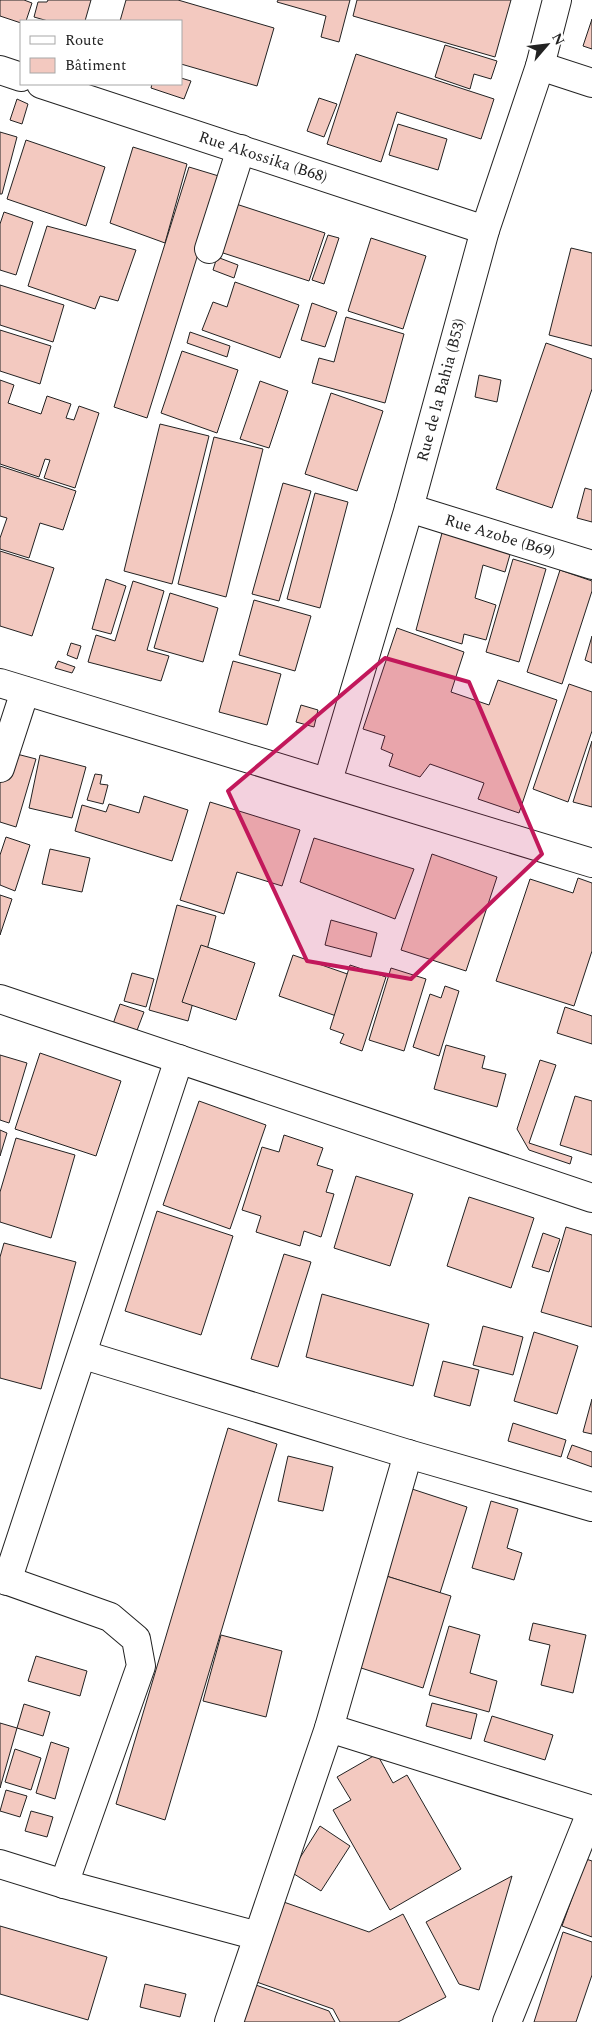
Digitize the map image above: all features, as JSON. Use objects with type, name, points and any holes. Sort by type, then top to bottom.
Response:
[{"type":"street","name":"Rue de la Bahia (B53)","points":[[328,781],[408,508],[485,230],[540,66],[557,0]]},
{"type":"street","points":[[540,66],[592,83]]},
{"type":"street","points":[[0,70],[20,77]]},
{"type":"street","name":"Rue Akossika (B68)","points":[[44,85],[485,230]]},
{"type":"street","points":[[209,248],[241,149]]},
{"type":"street","name":"Rue Azobe (B69)","points":[[408,508],[592,564]]},
{"type":"street","points":[[0,768],[12,687],[328,781],[592,863]]},
{"type":"street","points":[[0,999],[592,1198]]},
{"type":"street","points":[[64,1884],[142,1666],[136,1639],[110,1617],[4,1579],[84,1355],[179,1059]]},
{"type":"street","points":[[84,1355],[408,1454],[592,1507]]},
{"type":"street","points":[[229,2022],[329,1728],[408,1454]]},
{"type":"street","points":[[329,1728],[592,1810],[507,2022]]},
{"type":"street","points":[[0,1864],[64,1884],[258,1936]]},
{"type":"highlighted area","points":[[385,658],[469,682],[542,854],[411,979],[307,961],[228,791]]},
{"type":"building","points":[[0,0],[24,0],[32,3],[26,20],[20,20],[20,23],[0,16]]},
{"type":"building","points":[[48,0],[91,0],[85,20],[44,20],[34,17],[38,2],[47,2]]},
{"type":"building","points":[[126,0],[178,0],[274,28],[257,86],[182,64],[182,20],[120,20]]},
{"type":"building","points":[[278,0],[350,0],[339,42],[321,37],[326,16],[277,2]]},
{"type":"building","points":[[357,0],[511,0],[495,57],[353,16]]},
{"type":"building","points":[[592,19],[592,49],[583,46]]},
{"type":"building","points":[[445,45],[497,61],[491,79],[474,74],[470,89],[435,77]]},
{"type":"building","points":[[356,54],[494,99],[481,139],[397,112],[381,162],[327,144]]},
{"type":"building","points":[[182,78],[191,81],[184,99],[151,88],[152,85],[182,85]]},
{"type":"building","points":[[319,98],[337,104],[324,137],[307,131]]},
{"type":"building","points":[[17,99],[28,104],[22,124],[10,120]]},
{"type":"building","points":[[398,124],[447,139],[438,170],[389,155]]},
{"type":"building","points":[[0,132],[17,137],[2,194],[0,194]]},
{"type":"building","points":[[26,140],[105,167],[86,226],[7,199]]},
{"type":"building","points":[[133,147],[187,164],[165,243],[110,223]]},
{"type":"building","points":[[189,167],[222,177],[147,418],[114,407]]},
{"type":"building","points":[[233,203],[325,233],[309,281],[217,251]]},
{"type":"building","points":[[4,212],[33,222],[16,275],[0,270],[0,224]]},
{"type":"building","points":[[47,226],[136,250],[118,301],[100,296],[95,309],[28,286]]},
{"type":"building","points":[[328,235],[339,238],[324,284],[312,280]]},
{"type":"building","points":[[371,238],[426,256],[403,329],[348,311]]},
{"type":"building","points":[[571,248],[592,253],[592,346],[549,335]]},
{"type":"building","points":[[217,257],[238,265],[234,278],[213,270]]},
{"type":"building","points":[[235,282],[299,305],[280,358],[202,330],[213,302],[227,307]]},
{"type":"building","points":[[0,285],[64,305],[53,342],[0,325]]},
{"type":"building","points":[[312,303],[337,312],[325,347],[301,340]]},
{"type":"building","points":[[346,317],[404,334],[385,403],[312,383],[319,358],[334,362]]},
{"type":"building","points":[[0,330],[51,346],[40,384],[0,371]]},
{"type":"building","points":[[190,332],[230,346],[227,357],[187,343]]},
{"type":"building","points":[[546,343],[592,359],[592,389],[552,508],[496,489]]},
{"type":"building","points":[[182,351],[238,370],[217,433],[161,413]]},
{"type":"building","points":[[479,375],[501,380],[497,402],[475,397]]},
{"type":"building","points":[[0,380],[14,385],[8,403],[41,414],[47,396],[71,404],[66,418],[74,420],[79,406],[99,413],[75,488],[44,478],[50,460],[45,459],[39,477],[0,464]]},
{"type":"building","points":[[260,381],[288,391],[269,448],[240,439]]},
{"type":"building","points":[[331,393],[383,411],[357,491],[305,474]]},
{"type":"building","points":[[160,424],[209,436],[172,584],[124,571]]},
{"type":"building","points":[[214,437],[263,449],[226,597],[178,584]]},
{"type":"building","points":[[0,466],[76,491],[63,530],[40,523],[29,558],[0,549],[0,538],[7,518],[0,516]]},
{"type":"building","points":[[283,483],[311,491],[279,601],[252,594]]},
{"type":"building","points":[[585,488],[592,490],[592,522],[577,518]]},
{"type":"building","points":[[315,493],[348,502],[320,608],[287,599]]},
{"type":"building","points":[[442,533],[511,551],[505,572],[483,565],[475,598],[496,605],[486,640],[464,634],[462,644],[416,630]]},
{"type":"building","points":[[0,551],[54,568],[32,636],[0,626]]},
{"type":"building","points":[[513,559],[546,569],[519,662],[486,652]]},
{"type":"building","points":[[560,570],[592,581],[592,591],[562,684],[527,672]]},
{"type":"building","points":[[106,579],[126,586],[111,634],[92,629]]},
{"type":"building","points":[[133,581],[164,591],[147,650],[169,656],[161,681],[88,662],[96,635],[115,641]]},
{"type":"building","points":[[170,593],[218,608],[203,662],[154,648]]},
{"type":"building","points":[[254,600],[311,616],[295,671],[239,655]]},
{"type":"building","points":[[397,628],[464,652],[451,692],[489,705],[498,680],[557,700],[519,813],[478,799],[484,783],[430,764],[420,777],[389,766],[393,754],[381,749],[385,736],[363,729]]},
{"type":"building","points":[[592,636],[592,663],[585,660]]},
{"type":"building","points":[[71,643],[81,646],[77,659],[67,655]]},
{"type":"building","points":[[58,661],[75,667],[72,673],[55,668]]},
{"type":"building","points":[[233,661],[281,674],[267,725],[219,712]]},
{"type":"building","points":[[569,684],[592,692],[592,731],[568,802],[533,789]]},
{"type":"building","points":[[301,705],[318,710],[314,727],[296,722]]},
{"type":"building","points":[[592,741],[592,807],[573,802]]},
{"type":"building","points":[[9,752],[36,759],[16,827],[0,822],[0,782]]},
{"type":"building","points":[[40,755],[86,767],[72,818],[29,808]]},
{"type":"building","points":[[95,774],[102,775],[100,784],[108,785],[103,804],[87,800]]},
{"type":"building","points":[[144,796],[188,810],[172,861],[75,831],[82,805],[106,812],[109,804],[139,813]]},
{"type":"building","points":[[210,802],[300,830],[282,886],[237,872],[224,914],[180,900]]},
{"type":"building","points":[[6,837],[30,845],[15,891],[0,885],[0,855]]},
{"type":"building","points":[[314,838],[414,869],[395,919],[300,882]]},
{"type":"building","points":[[50,849],[90,858],[82,892],[42,884]]},
{"type":"building","points":[[432,854],[497,877],[466,971],[401,950]]},
{"type":"building","points":[[578,878],[592,883],[592,951],[574,1006],[496,981],[530,879],[573,893]]},
{"type":"building","points":[[0,895],[12,899],[0,935]]},
{"type":"building","points":[[177,905],[216,916],[188,1021],[149,1010]]},
{"type":"building","points":[[331,920],[377,933],[371,957],[325,945]]},
{"type":"building","points":[[201,945],[255,963],[236,1020],[182,1002]]},
{"type":"building","points":[[293,955],[356,977],[342,1018],[279,996]]},
{"type":"building","points":[[350,965],[386,977],[362,1051],[340,1043],[344,1034],[330,1029]]},
{"type":"building","points":[[391,968],[426,979],[404,1051],[369,1040]]},
{"type":"building","points":[[132,973],[154,979],[146,1007],[124,1001]]},
{"type":"building","points":[[445,986],[459,991],[439,1056],[413,1047],[430,994],[441,998]]},
{"type":"building","points":[[120,1004],[144,1012],[136,1033],[113,1024]]},
{"type":"building","points":[[565,1007],[592,1016],[592,1044],[557,1033]]},
{"type":"building","points":[[446,1045],[485,1056],[482,1068],[506,1074],[497,1107],[434,1089]]},
{"type":"building","points":[[40,1053],[121,1081],[96,1156],[15,1129]]},
{"type":"building","points":[[0,1055],[27,1063],[9,1123],[0,1120]]},
{"type":"building","points":[[540,1060],[556,1065],[529,1143],[572,1157],[570,1164],[529,1150],[517,1129]]},
{"type":"building","points":[[575,1096],[592,1101],[592,1155],[560,1145]]},
{"type":"building","points":[[199,1101],[266,1125],[230,1229],[163,1205]]},
{"type":"building","points":[[0,1130],[7,1133],[0,1156]]},
{"type":"building","points":[[284,1135],[323,1148],[317,1165],[333,1170],[326,1192],[334,1194],[321,1237],[304,1231],[300,1246],[256,1232],[261,1216],[242,1210],[262,1147],[279,1152]]},
{"type":"building","points":[[16,1138],[75,1155],[51,1238],[0,1222],[0,1192]]},
{"type":"building","points":[[356,1176],[413,1194],[390,1266],[334,1248]]},
{"type":"building","points":[[469,1197],[534,1218],[511,1288],[447,1266]]},
{"type":"building","points":[[157,1211],[233,1236],[201,1335],[125,1311]]},
{"type":"building","points":[[566,1227],[592,1235],[592,1327],[541,1312]]},
{"type":"building","points":[[543,1233],[560,1239],[549,1272],[532,1267]]},
{"type":"building","points":[[4,1243],[76,1262],[41,1389],[0,1378],[0,1257]]},
{"type":"building","points":[[284,1254],[311,1262],[278,1367],[251,1359]]},
{"type":"building","points":[[322,1294],[429,1324],[413,1386],[306,1357]]},
{"type":"building","points":[[483,1326],[523,1337],[513,1375],[473,1365]]},
{"type":"building","points":[[534,1332],[578,1346],[557,1414],[514,1401]]},
{"type":"building","points":[[443,1361],[479,1370],[470,1406],[434,1396]]},
{"type":"building","points":[[592,1399],[592,1434],[583,1432]]},
{"type":"building","points":[[513,1423],[566,1440],[561,1457],[508,1441]]},
{"type":"building","points":[[228,1428],[277,1444],[165,1820],[116,1804]]},
{"type":"building","points":[[572,1445],[592,1452],[592,1467],[567,1458]]},
{"type":"building","points":[[288,1456],[333,1467],[323,1511],[278,1501]]},
{"type":"building","points":[[409,1488],[467,1507],[440,1593],[383,1575]]},
{"type":"building","points":[[491,1501],[518,1509],[507,1548],[522,1553],[514,1580],[472,1568]]},
{"type":"building","points":[[383,1575],[451,1596],[423,1688],[355,1666]]},
{"type":"building","points":[[533,1623],[586,1635],[573,1693],[541,1685],[550,1645],[529,1640]]},
{"type":"building","points":[[449,1626],[480,1635],[470,1673],[497,1681],[489,1712],[429,1695]]},
{"type":"building","points":[[221,1635],[282,1651],[266,1717],[203,1701]]},
{"type":"building","points":[[36,1656],[87,1671],[80,1696],[28,1681]]},
{"type":"building","points":[[432,1703],[477,1714],[471,1739],[426,1726]]},
{"type":"building","points":[[24,1704],[50,1712],[43,1736],[17,1728]]},
{"type":"building","points":[[492,1716],[553,1735],[545,1760],[484,1741]]},
{"type":"building","points":[[0,1723],[17,1728],[0,1788]]},
{"type":"building","points":[[51,1742],[69,1748],[55,1799],[36,1793]]},
{"type":"building","points":[[15,1749],[41,1758],[31,1790],[5,1782]]},
{"type":"building","points":[[377,1754],[393,1783],[407,1775],[461,1869],[390,1910],[333,1810],[351,1800],[337,1777]]},
{"type":"building","points":[[6,1790],[27,1796],[20,1817],[0,1811]]},
{"type":"building","points":[[31,1811],[53,1817],[47,1837],[25,1831]]},
{"type":"building","points":[[320,1826],[350,1846],[321,1891],[291,1872]]},
{"type":"building","points":[[586,1859],[592,1861],[592,1937],[562,1926]]},
{"type":"building","points":[[512,1876],[479,1990],[459,1984],[426,1922]]},
{"type":"building","points":[[278,1900],[369,1932],[403,1914],[446,1997],[398,2022],[340,2022],[333,2009],[251,1980]]},
{"type":"building","points":[[0,1926],[107,1957],[88,2020],[0,1994]]},
{"type":"building","points":[[563,1932],[592,1942],[592,1975],[576,2022],[534,2022]]},
{"type":"building","points":[[145,1984],[186,1994],[180,2017],[140,2007]]},
{"type":"building","points":[[253,1984],[329,2011],[335,2022],[240,2022]]}]
